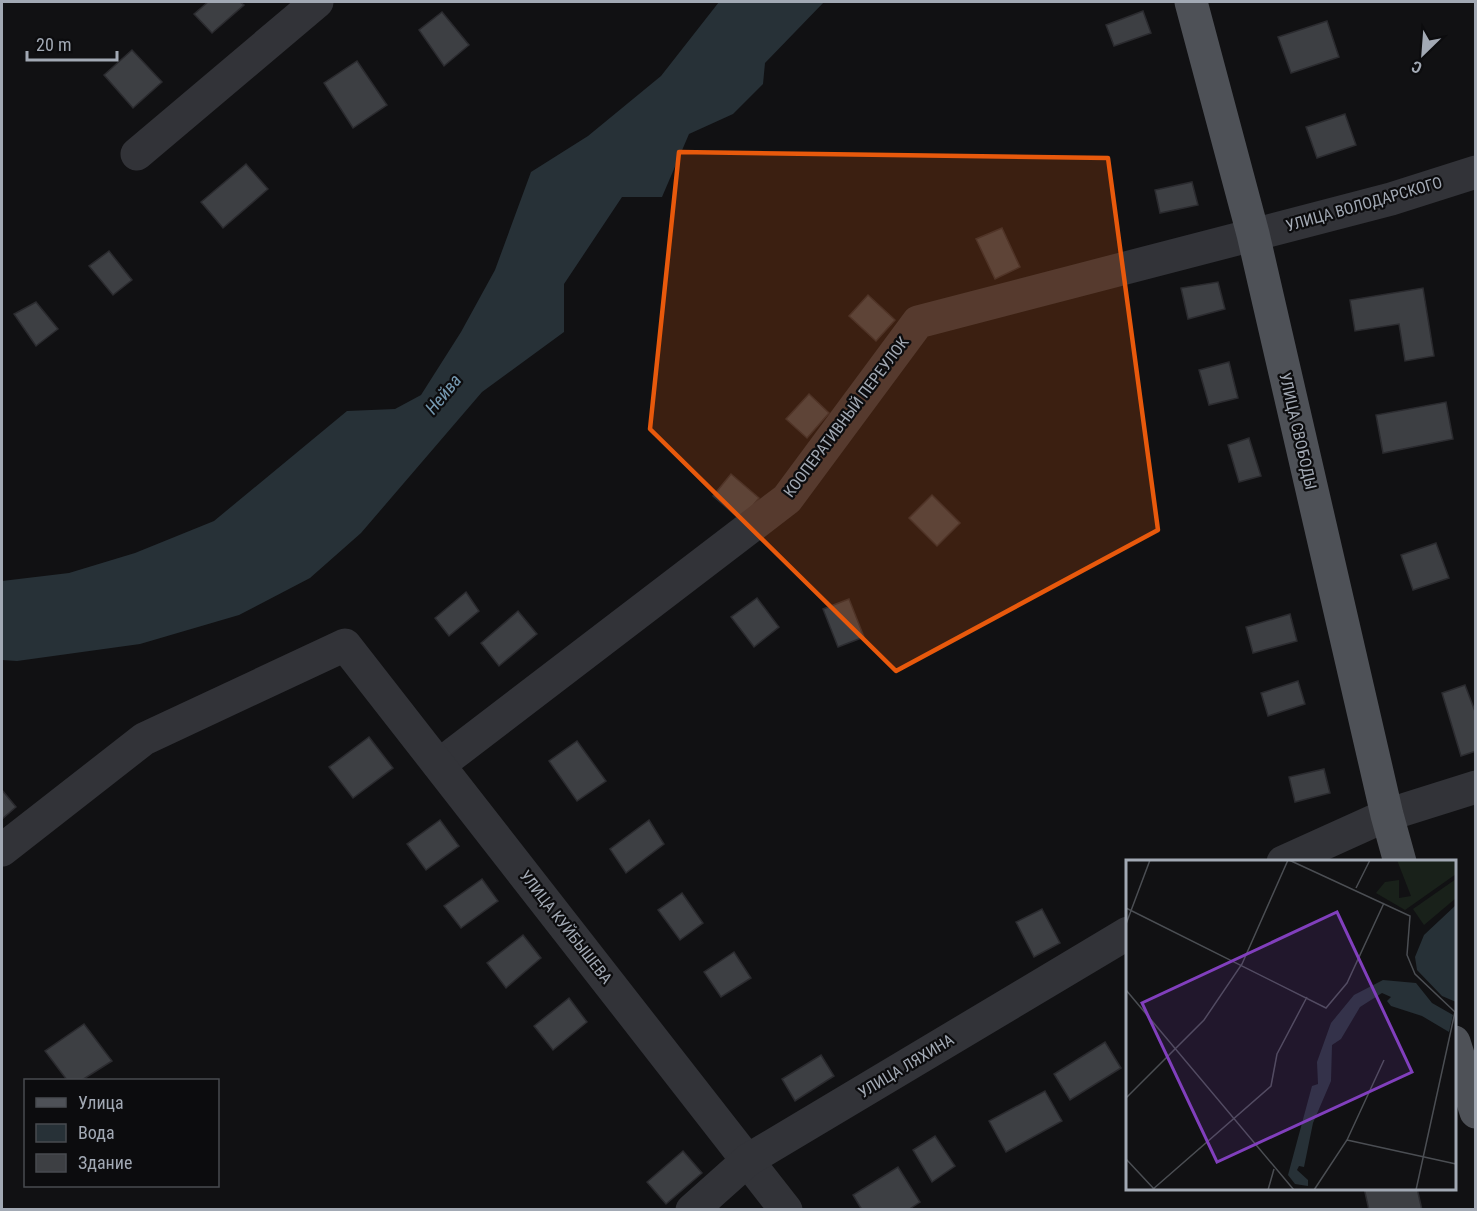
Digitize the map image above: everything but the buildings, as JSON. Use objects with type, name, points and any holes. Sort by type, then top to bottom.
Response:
[{"type":"main road","name":"УЛИЦА СВОБОДЫ","points":[[1191,2],[1253,234],[1386,815],[1401,860]]},
{"type":"main road","points":[[1456,1045],[1476,1112]]},
{"type":"street","points":[[138,154],[317,2]]},
{"type":"street","name":"УЛИЦА ВОЛОДАРСКОГО","points":[[1253,234],[1391,199],[1476,172]]},
{"type":"street","name":"КООПЕРАТИВНЫЙ ПЕРЕУЛОК","points":[[440,765],[787,499],[918,322],[1253,234]]},
{"type":"street","name":"УЛИЦА КУЙБЫШЕВА","points":[[2,850],[144,740],[345,645],[786,1209]]},
{"type":"street","points":[[1285,860],[1386,815],[1476,787]]},
{"type":"street","name":"УЛИЦА ЛЯХИНА","points":[[692,1209],[748,1160],[1126,934]]},
{"type":"highlighted area","points":[[679,152],[1108,158],[1158,530],[896,671],[650,429]]},
{"type":"water","name":"Нейва","points":[[719,2],[824,2],[765,63],[763,84],[733,114],[689,134],[662,197],[622,197],[564,284],[564,332],[482,392],[361,533],[310,578],[239,615],[140,644],[17,661],[2,660],[2,581],[69,573],[135,553],[214,521],[347,411],[395,409],[421,395],[461,332],[495,270],[531,172],[588,136],[661,76]]}]
